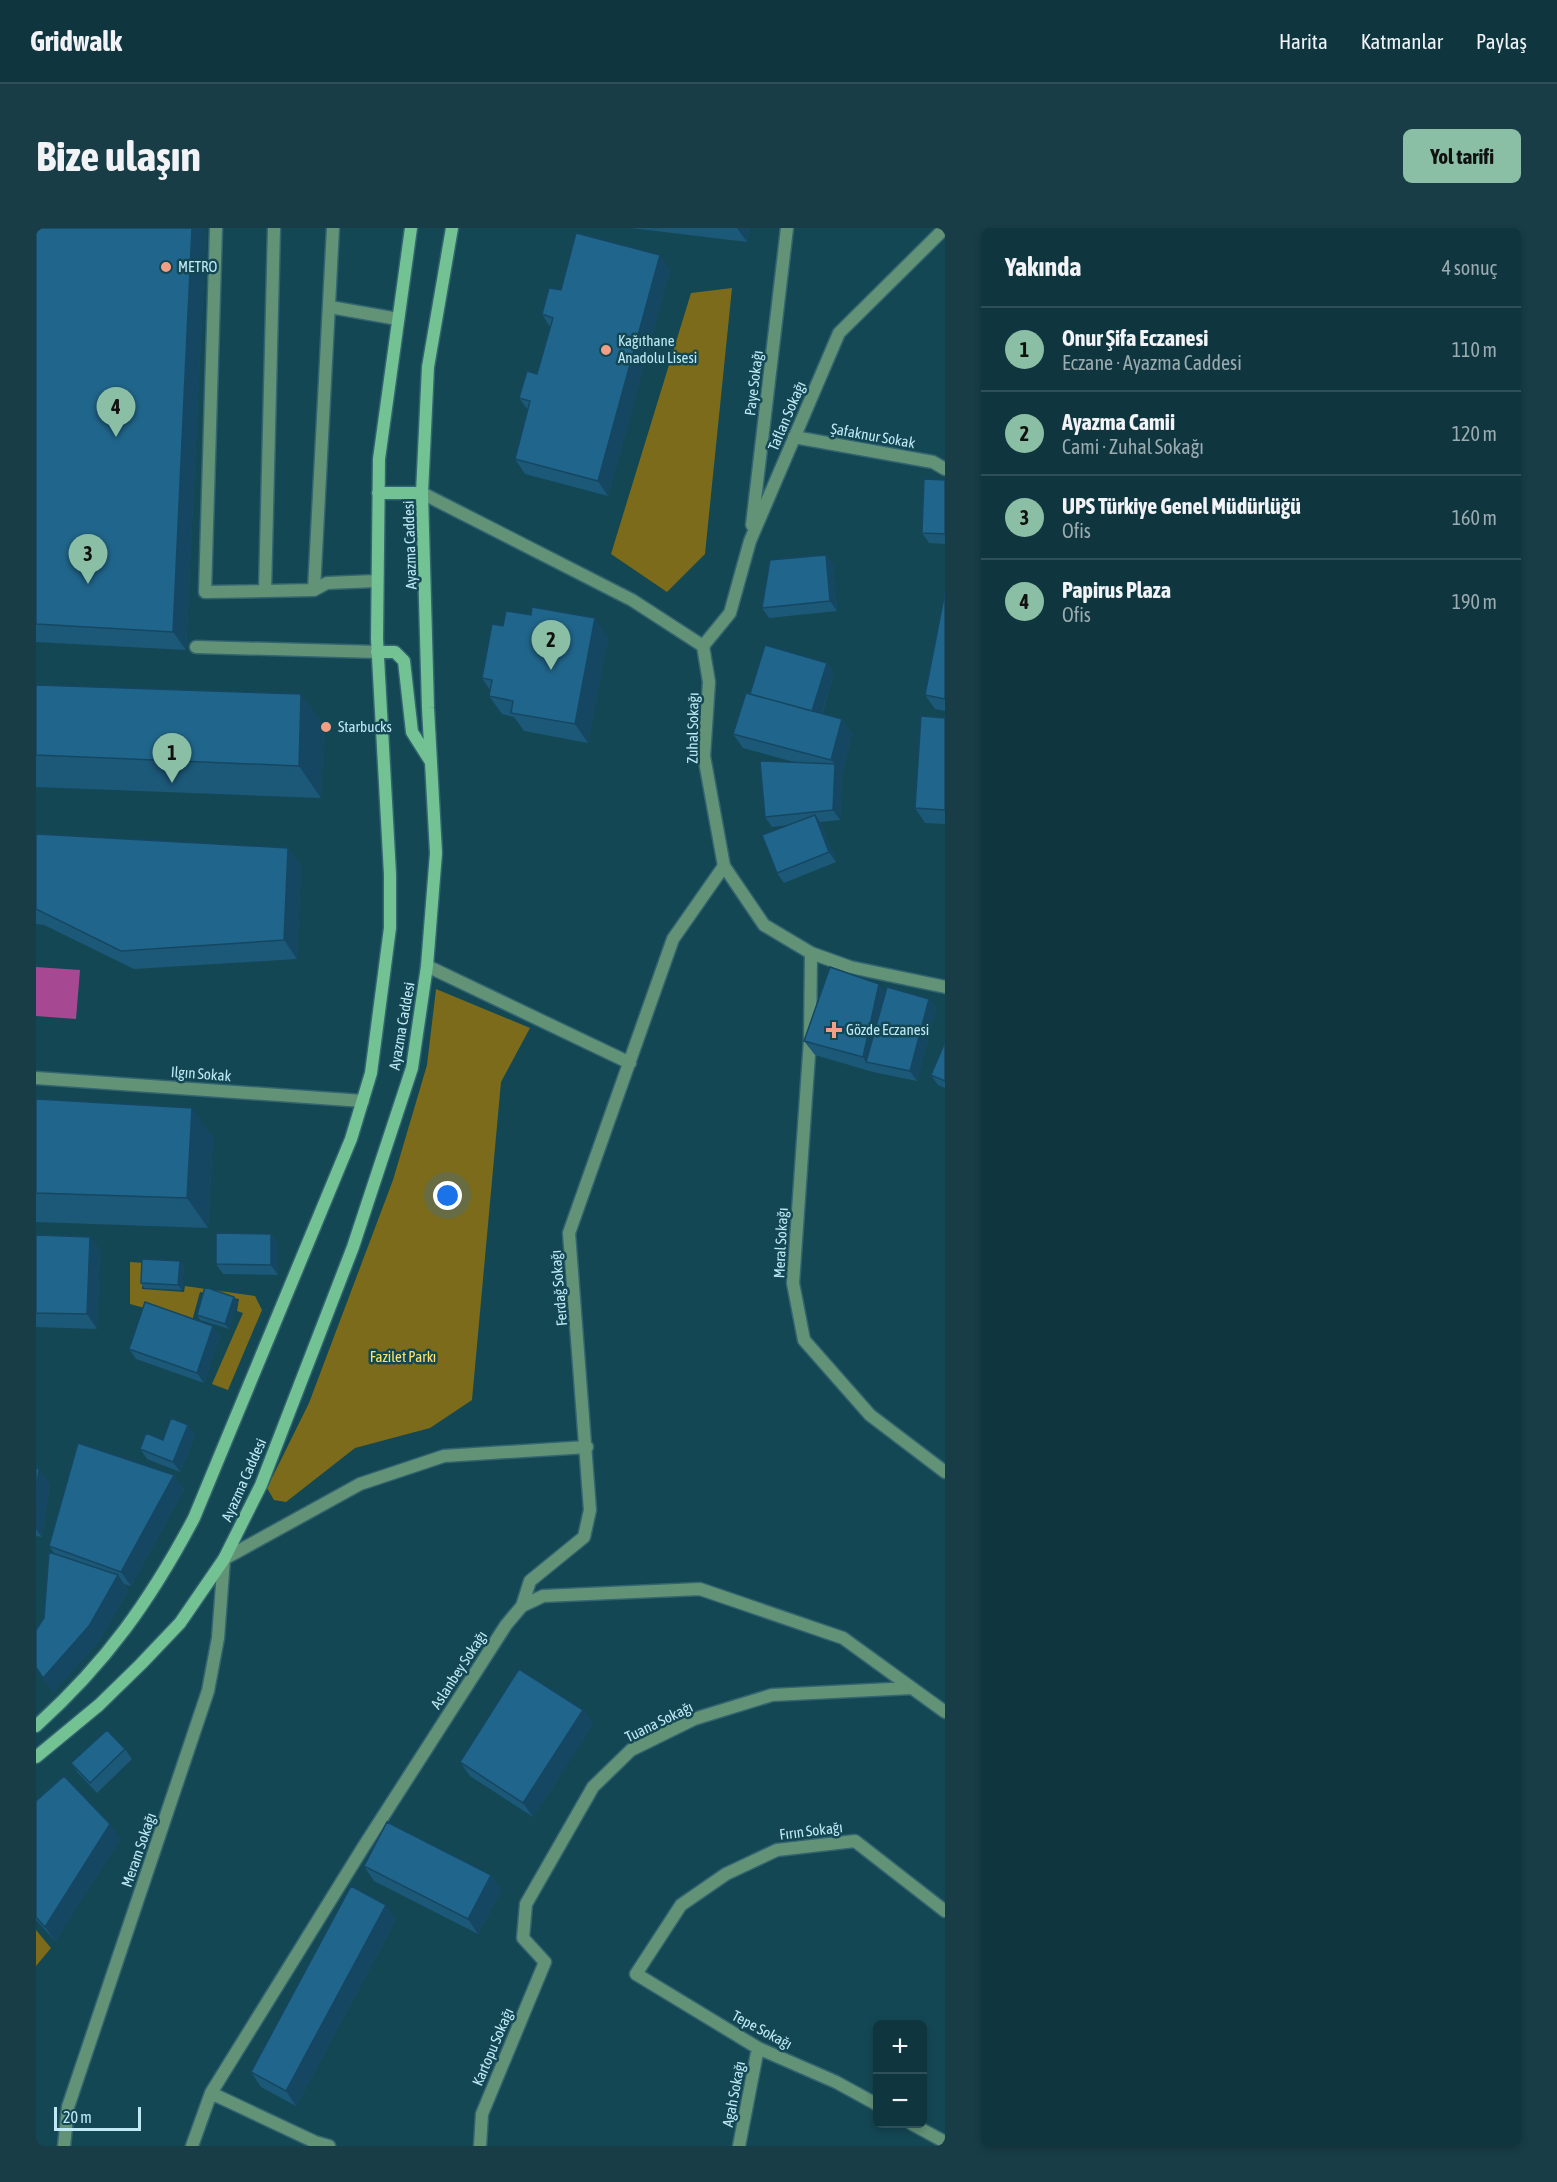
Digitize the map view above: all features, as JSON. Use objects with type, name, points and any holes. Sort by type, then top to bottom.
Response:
[{"type":"main road","name":"Ayazma Caddesi","points":[[36,1726],[60,1704],[127,1630],[166,1571],[194,1518],[351,1138],[371,1073],[390,928],[390,874],[377,652],[379,459],[411,228]]},
{"type":"main road","name":"Ayazma Caddesi","points":[[36,1757],[99,1705],[165,1640],[180,1623],[224,1559],[261,1485],[353,1247],[412,1068],[427,966],[436,853],[423,493],[428,367],[452,228]]},
{"type":"main road","points":[[378,493],[423,493]]},
{"type":"main road","points":[[377,652],[395,652],[405,661],[412,732],[432,764]]},
{"type":"street","points":[[216,228],[205,592],[314,590],[327,583],[376,581]]},
{"type":"street","points":[[265,591],[273,228]]},
{"type":"street","points":[[314,590],[333,228]]},
{"type":"street","name":"Paye Sokağı","points":[[750,541],[787,228]]},
{"type":"street","name":"Taflan Sokağı","points":[[703,646],[730,614],[750,541],[839,333],[945,228]]},
{"type":"street","points":[[330,307],[398,319]]},
{"type":"street","name":"Şafaknur Sokak","points":[[794,437],[933,462],[945,469]]},
{"type":"street","points":[[423,493],[632,600],[703,646]]},
{"type":"street","name":"Zuhal Sokağı","points":[[703,646],[709,682],[704,756],[724,866],[764,924],[811,953],[850,967],[945,987]]},
{"type":"street","points":[[196,647],[377,652]]},
{"type":"street","name":"Ferdağ Sokağı","points":[[522,1606],[530,1581],[584,1537],[590,1510],[569,1233],[673,939],[724,866]]},
{"type":"street","name":"Meral Sokağı","points":[[811,953],[810,1040],[793,1283],[804,1340],[870,1415],[945,1472]]},
{"type":"street","points":[[427,966],[630,1063]]},
{"type":"street","name":"Ilgın Sokak","points":[[36,1078],[363,1101]]},
{"type":"street","points":[[224,1559],[360,1484],[444,1456],[587,1447]]},
{"type":"street","name":"Meram Sokağı","points":[[64,2146],[68,2108],[208,1691],[218,1638],[224,1559]]},
{"type":"street","points":[[522,1606],[543,1596],[700,1589],[843,1638],[945,1712]]},
{"type":"street","name":"Aslanbey Sokağı","points":[[192,2146],[211,2093],[364,1845],[506,1625],[522,1606]]},
{"type":"street","name":"Tuana Sokağı","points":[[545,1962],[523,1938],[526,1904],[593,1787],[631,1750],[694,1719],[772,1695],[912,1688]]},
{"type":"street","name":"Fırın Sokağı","points":[[636,1974],[681,1905],[726,1874],[777,1850],[855,1841],[945,1911]]},
{"type":"street","name":"Kartopu Sokağı","points":[[480,2146],[482,2114],[545,1962]]},
{"type":"street","name":"Tepe Sokağı","points":[[636,1974],[758,2048],[836,2082],[873,2102]]},
{"type":"street","name":"Agah Sokağı","points":[[739,2146],[758,2048]]},
{"type":"street","points":[[211,2093],[315,2142],[329,2146]]},
{"type":"street","points":[[919,2128],[945,2142]]},
{"type":"green space","points":[[732,288],[705,554],[667,592],[611,554],[691,293]]},
{"type":"green space","name":"Fazilet Parkı","points":[[436,989],[530,1028],[501,1082],[472,1400],[430,1428],[355,1448],[286,1502],[274,1500],[267,1488],[309,1403],[393,1180],[427,1065]]},
{"type":"green space","points":[[130,1262],[144,1263],[142,1289],[184,1292],[185,1286],[255,1296],[262,1310],[228,1390],[212,1384],[243,1313],[237,1311],[239,1299],[200,1292],[192,1321],[130,1304]]},
{"type":"green space","points":[[36,1930],[51,1948],[36,1966]]},
{"type":"shaded area","points":[[36,967],[80,970],[76,1019],[36,1016]]},
{"type":"building","points":[[36,228],[192,228],[173,632],[36,624]]},
{"type":"building","points":[[576,233],[660,255],[598,481],[515,459],[530,401],[519,398],[527,371],[537,374],[553,318],[542,314],[549,288],[561,290]]},
{"type":"building","points":[[924,479],[945,480],[945,534],[922,533]]},
{"type":"building","points":[[826,555],[830,601],[762,608],[770,560]]},
{"type":"building","points":[[945,592],[945,699],[925,695]]},
{"type":"building","points":[[532,607],[595,618],[575,724],[511,713],[513,701],[489,696],[492,680],[482,678],[492,624],[503,626],[506,611],[531,615]]},
{"type":"building","points":[[765,645],[827,663],[812,711],[750,694]]},
{"type":"building","points":[[36,685],[301,694],[299,766],[36,755]]},
{"type":"building","points":[[746,693],[842,719],[831,760],[733,734]]},
{"type":"building","points":[[921,716],[945,718],[945,810],[915,808]]},
{"type":"building","points":[[760,761],[835,764],[833,810],[765,817]]},
{"type":"building","points":[[815,815],[829,852],[777,873],[762,835]]},
{"type":"building","points":[[36,834],[288,848],[284,940],[121,951],[36,909]]},
{"type":"building","points":[[830,967],[879,984],[863,1057],[804,1041]]},
{"type":"building","points":[[887,987],[929,999],[910,1071],[866,1062]]},
{"type":"building","points":[[945,1042],[945,1081],[931,1075]]},
{"type":"building","points":[[36,1099],[192,1108],[187,1198],[36,1193]]},
{"type":"building","points":[[216,1233],[271,1234],[271,1265],[216,1264]]},
{"type":"building","points":[[36,1235],[90,1237],[87,1314],[36,1313]]},
{"type":"building","points":[[142,1259],[180,1261],[178,1285],[141,1283]]},
{"type":"building","points":[[205,1287],[234,1297],[225,1324],[197,1315]]},
{"type":"building","points":[[145,1302],[213,1326],[197,1373],[129,1349]]},
{"type":"building","points":[[171,1418],[188,1425],[173,1462],[140,1449],[146,1433],[163,1440]]},
{"type":"building","points":[[78,1443],[174,1475],[121,1572],[49,1546]]},
{"type":"building","points":[[36,1468],[39,1469],[36,1493]]},
{"type":"building","points":[[49,1552],[118,1575],[89,1626],[43,1678],[36,1667],[36,1630],[44,1618]]},
{"type":"building","points":[[519,1669],[583,1710],[523,1803],[460,1762]]},
{"type":"building","points":[[107,1730],[125,1749],[90,1783],[71,1763]]},
{"type":"building","points":[[64,1776],[110,1824],[45,1927],[36,1917],[36,1801]]},
{"type":"building","points":[[387,1822],[491,1875],[468,1919],[364,1866]]},
{"type":"building","points":[[351,1886],[386,1905],[286,2091],[251,2072]]},
{"type":"place","name":"METRO","points":[[166,267]]},
{"type":"place","name":"Kağıthane Anadolu Lisesi","points":[[606,350]]},
{"type":"place","name":"Papirus Plaza","points":[[116,437]]},
{"type":"place","name":"UPS Türkiye Genel Müdürlüğü","points":[[88,584]]},
{"type":"place","name":"Ayazma Camii","points":[[551,670]]},
{"type":"place","name":"Starbucks","points":[[326,727]]},
{"type":"place","name":"Onur Şifa Eczanesi","points":[[172,783]]},
{"type":"place","name":"Gözde Eczanesi","points":[[834,1030]]}]
